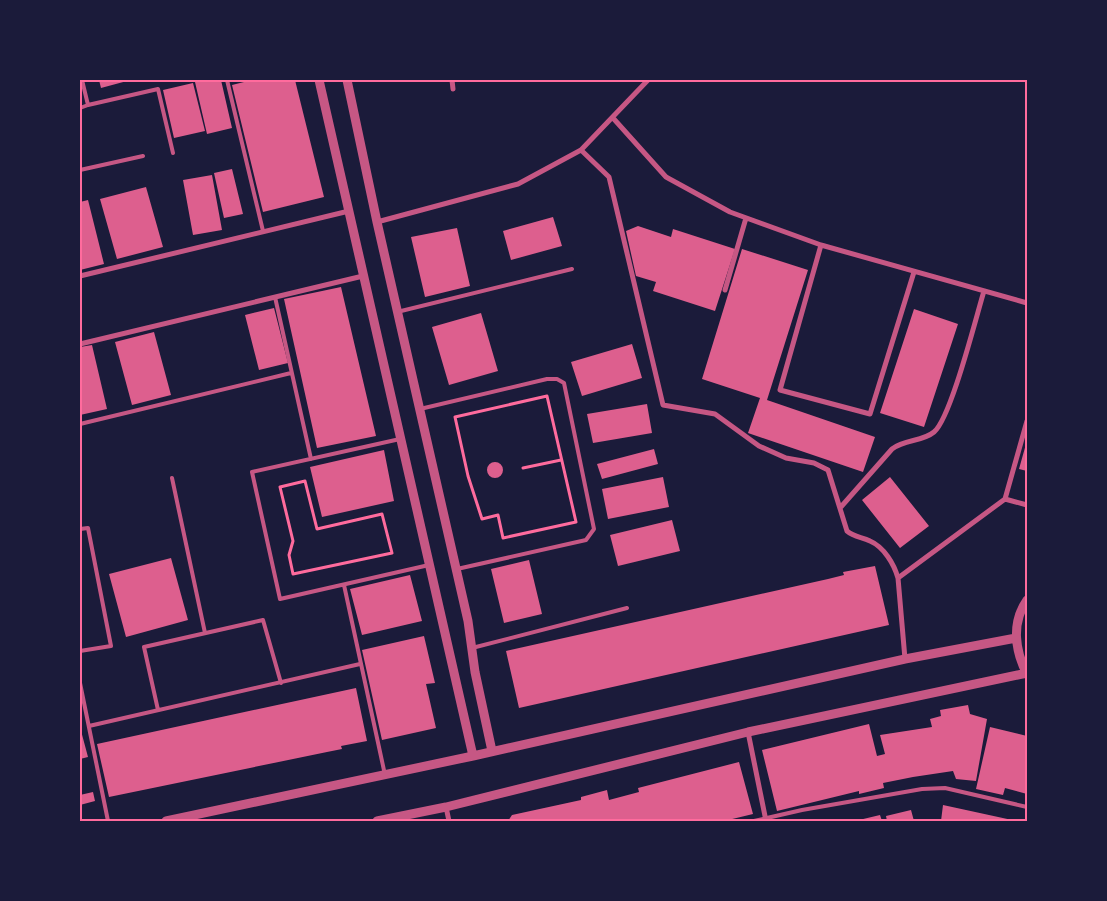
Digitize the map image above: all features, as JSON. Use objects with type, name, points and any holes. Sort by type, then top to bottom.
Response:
[{"type":"street","points":[[318,80],[400,439],[431,565],[473,756]]},
{"type":"street","points":[[347,80],[397,312],[457,570],[492,751]]},
{"type":"street","points":[[452,80],[453,90]]},
{"type":"street","points":[[377,222],[518,184],[581,150],[648,80]]},
{"type":"street","points":[[613,118],[666,177],[702,199],[746,218],[821,245],[1027,303]]},
{"type":"street","points":[[581,150],[608,176],[663,405],[715,414],[759,446],[786,458],[814,463],[828,470],[847,531],[871,541],[882,549],[895,568],[898,578],[905,659]]},
{"type":"street","points":[[80,276],[349,211]]},
{"type":"street","points":[[725,290],[746,218]]},
{"type":"street","points":[[821,245],[780,390],[870,414],[914,272]]},
{"type":"street","points":[[80,344],[363,276]]},
{"type":"street","points":[[840,508],[892,449],[900,443],[926,437],[936,431],[948,410],[984,291]]},
{"type":"street","points":[[898,578],[1004,500],[1027,421]]},
{"type":"street","points":[[1004,500],[1027,505]]},
{"type":"street","points":[[377,821],[446,807],[748,732],[1027,674],[1021,662],[1016,638],[1020,615],[1027,600]]},
{"type":"street","points":[[166,821],[473,756],[905,659],[1016,638]]},
{"type":"street","points":[[748,732],[766,820]]},
{"type":"street","points":[[446,807],[449,821]]},
{"type":"lane","points":[[82,80],[88,106]]},
{"type":"lane","points":[[227,80],[263,231]]},
{"type":"lane","points":[[80,108],[158,88],[174,153]]},
{"type":"lane","points":[[80,170],[143,156]]},
{"type":"lane","points":[[397,312],[572,269]]},
{"type":"lane","points":[[275,297],[311,459]]},
{"type":"lane","points":[[80,424],[291,373]]},
{"type":"lane","points":[[420,409],[547,379],[557,378],[564,383],[594,529],[592,534],[586,540],[457,570]]},
{"type":"lane","points":[[400,439],[252,472],[280,599],[431,565]]},
{"type":"lane","points":[[172,478],[205,633]]},
{"type":"lane","points":[[80,529],[88,528],[111,646],[80,651]]},
{"type":"lane","points":[[344,584],[385,774]]},
{"type":"lane","points":[[472,648],[627,608]]},
{"type":"lane","points":[[158,710],[144,647],[263,620],[281,683]]},
{"type":"lane","points":[[89,726],[360,664]]},
{"type":"lane","points":[[80,683],[108,821]]},
{"type":"lane","points":[[754,821],[766,820],[802,810],[922,789],[945,788],[1027,807]]},
{"type":"path","points":[[547,396],[561,460],[576,522],[503,538],[498,515],[482,519],[468,476],[455,417],[547,396]]},
{"type":"path","points":[[523,468],[561,460]]},
{"type":"path","points":[[306,481],[317,529],[382,514],[392,553],[293,574],[289,555],[293,541],[280,487],[306,481]]},
{"type":"building","points":[[99,80],[127,80],[127,81],[101,88]]},
{"type":"building","points":[[221,80],[232,128],[207,134],[195,82]]},
{"type":"building","points":[[252,80],[295,80],[324,197],[263,212],[232,85]]},
{"type":"building","points":[[193,83],[205,131],[174,138],[163,90]]},
{"type":"building","points":[[232,169],[243,214],[224,218],[214,173]]},
{"type":"building","points":[[212,175],[222,230],[193,235],[183,180]]},
{"type":"building","points":[[146,187],[163,247],[117,259],[100,199]]},
{"type":"building","points":[[88,200],[104,264],[80,270],[80,202]]},
{"type":"building","points":[[553,217],[562,246],[511,260],[503,231]]},
{"type":"building","points":[[638,226],[671,237],[673,229],[735,249],[715,311],[653,291],[656,282],[636,276],[626,231]]},
{"type":"building","points":[[457,228],[470,286],[425,297],[411,237]]},
{"type":"building","points":[[742,249],[808,270],[767,400],[875,437],[863,472],[748,433],[760,398],[702,379]]},
{"type":"building","points":[[341,287],[376,436],[317,448],[284,299]]},
{"type":"building","points":[[274,308],[288,363],[259,370],[245,315]]},
{"type":"building","points":[[914,309],[958,324],[924,427],[880,413]]},
{"type":"building","points":[[481,313],[498,371],[449,385],[432,327]]},
{"type":"building","points":[[154,332],[171,395],[132,405],[115,342]]},
{"type":"building","points":[[632,344],[642,378],[582,396],[571,362]]},
{"type":"building","points":[[92,345],[107,409],[80,415],[80,347]]},
{"type":"building","points":[[647,404],[652,433],[593,443],[587,414]]},
{"type":"building","points":[[1027,444],[1027,471],[1019,469]]},
{"type":"building","points":[[654,449],[658,464],[602,479],[597,464]]},
{"type":"building","points":[[384,450],[394,501],[322,517],[310,467]]},
{"type":"building","points":[[495,462],[501,464],[503,470],[501,476],[495,478],[489,476],[487,470],[489,464]]},
{"type":"building","points":[[663,477],[669,507],[608,519],[602,489]]},
{"type":"building","points":[[890,477],[929,526],[900,548],[862,500]]},
{"type":"building","points":[[672,520],[680,551],[618,566],[610,535]]},
{"type":"building","points":[[171,558],[188,620],[126,637],[109,574]]},
{"type":"building","points":[[529,560],[542,614],[504,623],[491,569]]},
{"type":"building","points":[[875,566],[889,625],[519,708],[506,651],[828,579],[844,575],[843,572]]},
{"type":"building","points":[[410,575],[422,621],[362,635],[350,589]]},
{"type":"building","points":[[424,636],[435,683],[426,684],[436,728],[382,740],[362,650]]},
{"type":"building","points":[[356,688],[367,741],[341,746],[342,749],[109,797],[97,744]]},
{"type":"building","points":[[968,705],[970,714],[987,719],[976,781],[956,779],[953,771],[913,777],[883,783],[884,788],[859,794],[859,791],[777,811],[762,750],[869,724],[877,756],[885,754],[880,735],[932,727],[930,719],[941,716],[940,710]]},
{"type":"building","points":[[80,727],[88,757],[80,759]]},
{"type":"building","points":[[990,727],[1027,736],[1027,794],[1005,788],[1003,795],[976,789]]},
{"type":"building","points":[[739,762],[753,814],[724,821],[508,821],[512,815],[581,800],[581,797],[607,790],[609,800],[639,792],[638,788]]},
{"type":"building","points":[[93,792],[95,801],[80,805],[80,795]]},
{"type":"building","points":[[943,805],[1012,820],[1012,821],[941,821]]},
{"type":"building","points":[[911,810],[914,821],[887,821],[886,816]]},
{"type":"building","points":[[880,815],[882,821],[859,821],[859,820]]}]
